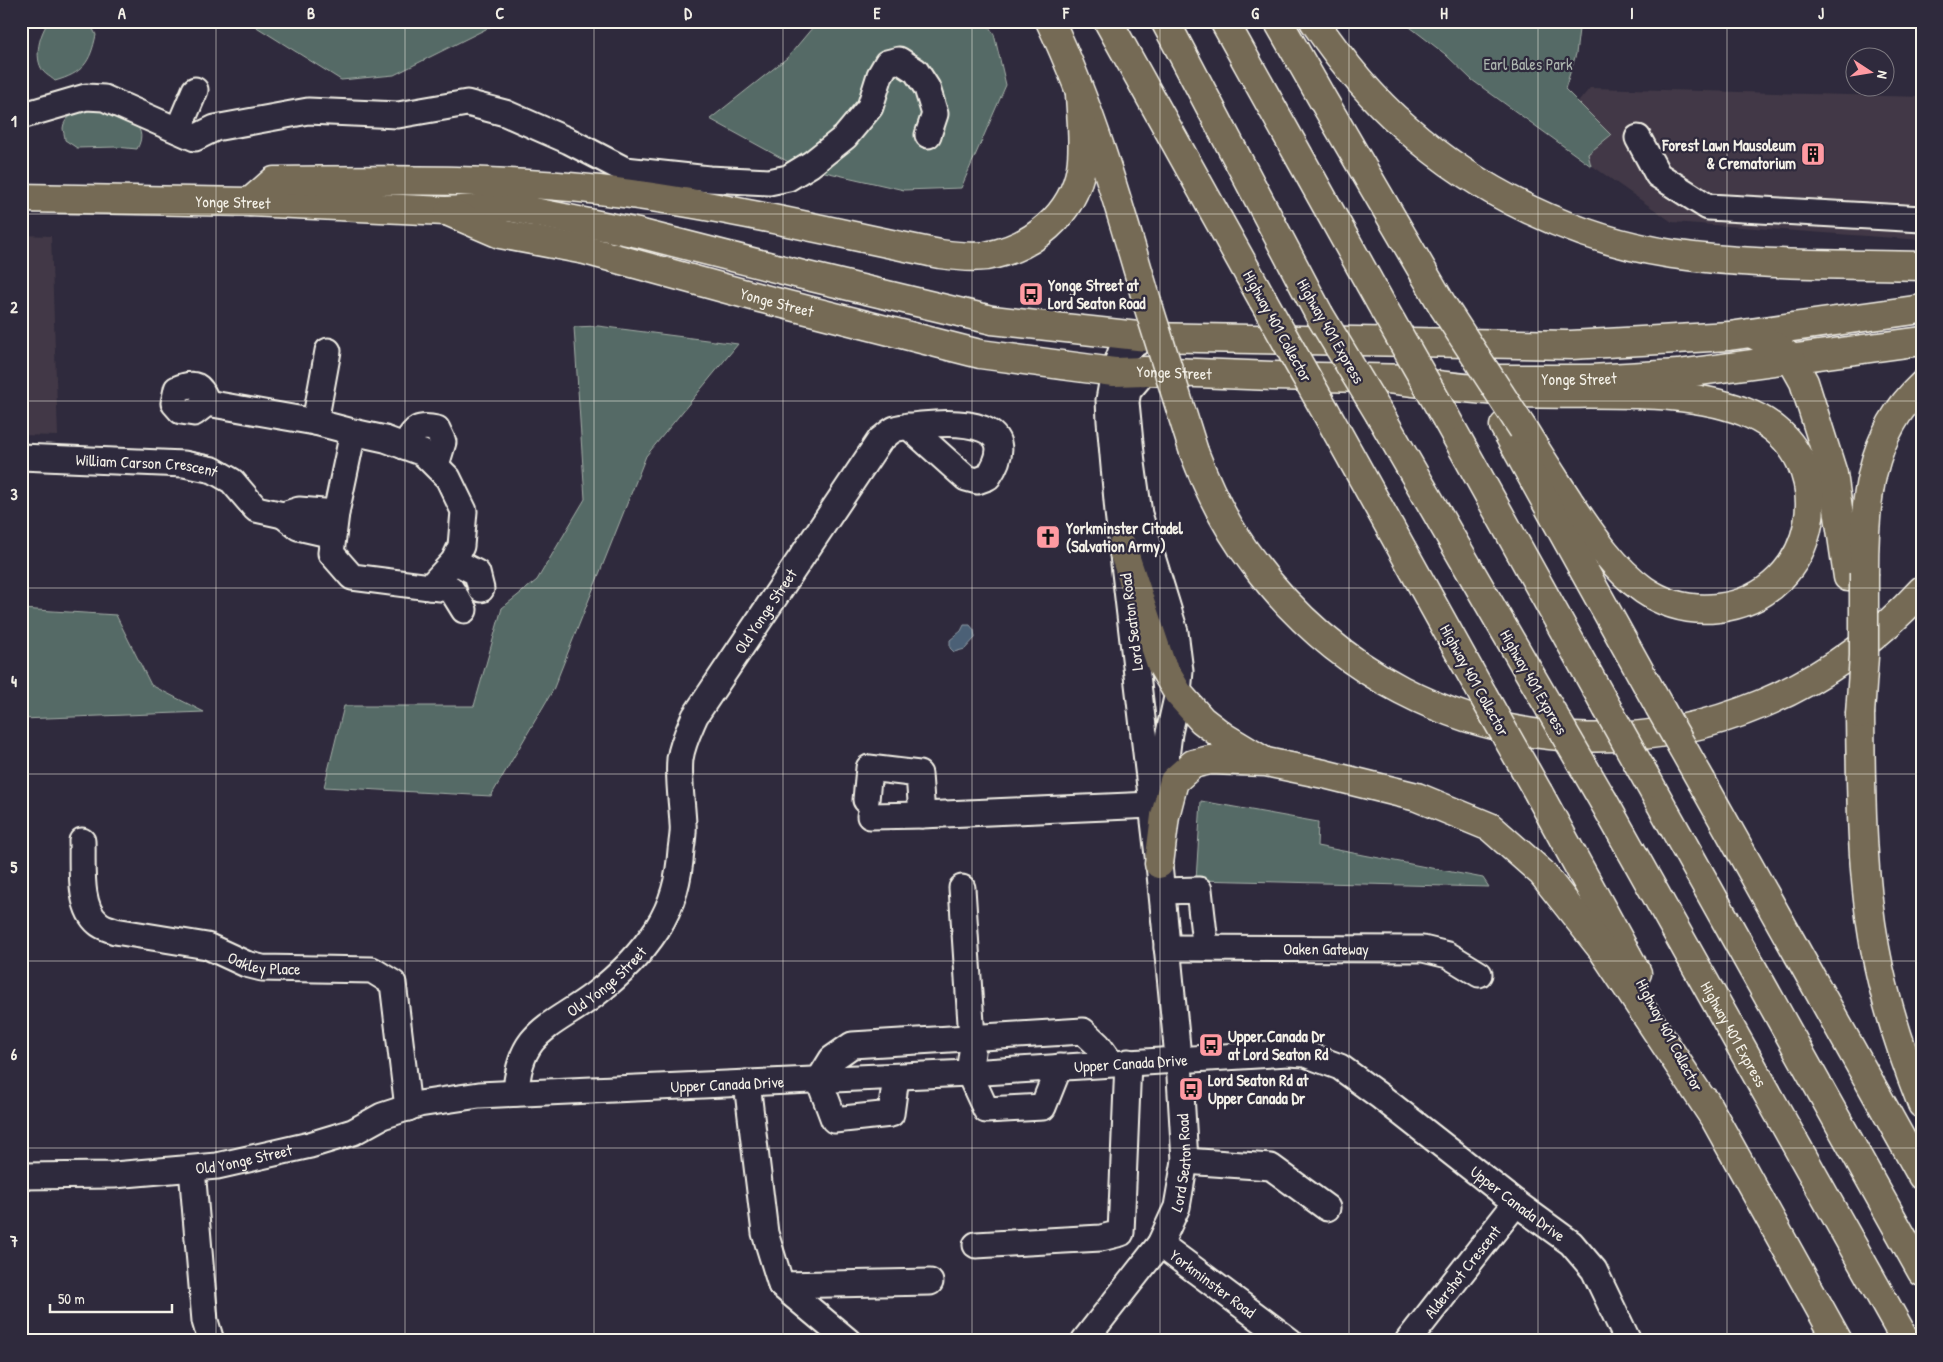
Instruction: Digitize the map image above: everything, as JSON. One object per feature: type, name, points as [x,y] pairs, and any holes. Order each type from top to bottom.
[{"type":"main road","points":[[1050,21],[1080,94],[1109,175],[1194,452],[1217,505],[1240,543],[1266,580],[1310,626],[1362,666],[1400,689],[1461,715],[1494,726],[1564,737],[1634,736],[1698,726],[1741,713],[1782,696],[1839,664],[1890,622],[1922,590]]},
{"type":"main road","name":"Highway 401 Express","points":[[1165,21],[1319,314],[1380,415],[1604,802],[1906,1341]]},
{"type":"main road","points":[[1224,21],[1922,1272]]},
{"type":"main road","points":[[1278,21],[1514,428],[1659,706],[1922,1176]]},
{"type":"main road","points":[[1314,21],[1359,81],[1409,131],[1480,183],[1552,219],[1612,241],[1673,254],[1745,261],[1922,266]]},
{"type":"main road","name":"Highway 401 Collector","points":[[1111,26],[1600,903],[1713,1116],[1838,1341]]},
{"type":"main road","points":[[250,202],[274,181],[437,180],[516,182],[600,190],[682,201],[940,254],[985,256],[1021,245],[1035,237],[1059,217],[1067,205],[1076,188],[1082,163],[1080,94]]},
{"type":"main road","name":"Yonge Street","points":[[21,198],[250,202],[446,210],[510,206],[638,232],[803,275],[992,320],[1147,337],[1571,345],[1729,336],[1922,309]]},
{"type":"main road","name":"Yonge Street","points":[[446,210],[500,234],[585,250],[760,298],[980,354],[1114,372],[1145,371],[1388,379],[1611,378],[1700,371],[1922,341]]},
{"type":"main road","points":[[1750,333],[1775,346],[1792,359],[1806,388],[1834,474],[1856,575],[1864,656],[1860,714],[1862,833],[1872,935],[1885,992],[1921,1103]]},
{"type":"main road","points":[[1388,379],[1523,393],[1662,396],[1707,401],[1736,408],[1770,426],[1790,445],[1797,456],[1807,483],[1810,503],[1808,526],[1802,547],[1782,578],[1767,591],[1745,603],[1724,608],[1702,610],[1666,602],[1640,586],[1608,555],[1514,428]]},
{"type":"main road","points":[[1856,575],[1873,465],[1879,448],[1896,416],[1922,385]]},
{"type":"main road","points":[[1122,547],[1161,664],[1178,693],[1202,720],[1224,737],[1266,762]]},
{"type":"main road","points":[[1159,864],[1165,816],[1174,782],[1193,764],[1210,760],[1266,762],[1417,797],[1490,827],[1542,874],[1602,949],[1713,1116]]},
{"type":"street","points":[[21,116],[95,96],[104,98],[186,134],[308,111],[398,115],[467,103],[505,113],[569,141],[625,170],[709,179],[769,182],[788,178],[811,164],[845,137],[870,107],[880,75],[888,63],[900,60],[916,71],[927,88],[935,114],[928,136]]},
{"type":"street","points":[[186,134],[194,90]]},
{"type":"street","points":[[1638,138],[1658,175],[1708,207],[1922,219]]},
{"type":"street","name":"Lord Seaton Road","points":[[1084,1341],[1160,1244],[1177,1207],[1185,1161],[1178,1060],[1162,891],[1122,547],[1109,400],[1114,372],[1121,352],[1147,337]]},
{"type":"street","points":[[315,422],[328,351]]},
{"type":"street","name":"Lord Seaton Road","points":[[1145,371],[1128,391],[1126,402],[1132,463],[1139,514],[1175,632],[1180,671],[1178,693],[1169,733],[1162,789],[1159,864]]},
{"type":"street","points":[[207,403],[315,422],[386,439],[404,446],[414,431],[424,426],[437,430],[443,442],[436,465],[448,478],[464,511],[461,546],[454,561],[395,600],[364,596],[352,577],[331,553],[353,432]]},
{"type":"street","name":"Old Yonge Street","points":[[21,1176],[114,1175],[217,1166],[310,1145],[353,1132],[382,1116],[440,1100],[516,1093],[521,1059],[533,1039],[560,1016],[592,997],[635,959],[664,916],[676,890],[680,868],[684,827],[680,758],[685,738],[695,716],[880,440],[894,429],[908,426]]},
{"type":"street","name":"William Carson Crescent","points":[[21,457],[184,464],[213,470],[232,481],[256,509],[283,514],[298,527],[335,524]]},
{"type":"street","points":[[454,561],[477,573],[481,589]]},
{"type":"street","points":[[419,585],[451,589],[464,610]]},
{"type":"street","points":[[922,815],[919,774],[869,768],[868,808],[922,815],[1152,804]]},
{"type":"street","name":"Oakley Place","points":[[82,841],[84,901],[92,917],[105,928],[212,947],[246,964],[262,968],[372,970],[393,983],[408,1108]]},
{"type":"street","points":[[962,888],[972,1038],[969,1073],[986,1110],[1043,1107],[1059,1067]]},
{"type":"street","points":[[1162,891],[1199,890],[1204,934]]},
{"type":"street","name":"Oaken Gateway","points":[[1167,948],[1423,949],[1448,955],[1479,974]]},
{"type":"street","points":[[896,1077],[891,1114],[834,1120],[819,1080],[832,1060],[852,1045],[1084,1031],[1119,1063],[1121,1234],[1101,1238],[976,1245]]},
{"type":"street","name":"Upper Canada Drive","points":[[516,1093],[896,1077],[1288,1053],[1305,1054],[1340,1067],[1388,1102],[1516,1203],[1571,1243],[1594,1270],[1628,1341]]},
{"type":"street","points":[[747,1083],[765,1233],[780,1285],[848,1341]]},
{"type":"street","points":[[1185,1161],[1271,1167],[1327,1208]]},
{"type":"street","points":[[192,1169],[205,1321],[212,1341]]},
{"type":"street","name":"Aldershot Crescent","points":[[1408,1341],[1516,1203]]},
{"type":"street","name":"Yorkminster Road","points":[[1160,1244],[1290,1341]]},
{"type":"street","points":[[780,1285],[930,1282]]},
{"type":"shaded area","points":[[1590,88],[1846,95],[1846,98],[1922,97],[1922,240],[1672,222],[1550,136]]},
{"type":"shaded area","points":[[21,235],[51,236],[58,436],[21,435]]},
{"type":"green space","points":[[49,21],[89,21],[96,35],[91,53],[84,66],[65,78],[55,81],[43,71],[38,59],[41,38]]},
{"type":"green space","points":[[247,21],[502,21],[394,75],[341,80]]},
{"type":"green space","points":[[818,21],[985,21],[994,34],[1006,85],[961,188],[904,190],[794,165],[710,119],[787,58]]},
{"type":"green space","name":"Earl Bales Park","points":[[1402,21],[1580,21],[1576,54],[1565,89],[1611,135],[1588,154],[1591,166],[1472,80],[1445,54]]},
{"type":"green space","points":[[101,109],[132,121],[137,126],[141,140],[137,149],[116,147],[77,148],[65,140],[63,128],[68,118],[84,111]]},
{"type":"green space","points":[[598,326],[738,344],[646,456],[553,690],[491,796],[324,787],[344,706],[474,706],[502,608],[537,580],[585,499],[574,327]]},
{"type":"green space","points":[[21,609],[116,615],[151,685],[204,712],[21,719]]},
{"type":"green space","points":[[1201,801],[1318,822],[1317,846],[1483,878],[1489,887],[1196,880]]},
{"type":"water","points":[[964,625],[970,625],[974,630],[975,638],[965,649],[954,652],[950,648],[950,640],[961,631]]},
{"type":"place","name":"Forest Lawn Mausoleum & Crematorium","points":[[1813,154]]},
{"type":"place","name":"Yonge Street at Lord Seaton Road","points":[[1031,294]]},
{"type":"place","name":"Yorkminster Citadel (Salvation Army)","points":[[1048,537]]},
{"type":"place","name":"Upper Canada Dr at Lord Seaton Rd","points":[[1211,1045]]},
{"type":"place","name":"Lord Seaton Rd at Upper Canada Dr","points":[[1191,1089]]}]
